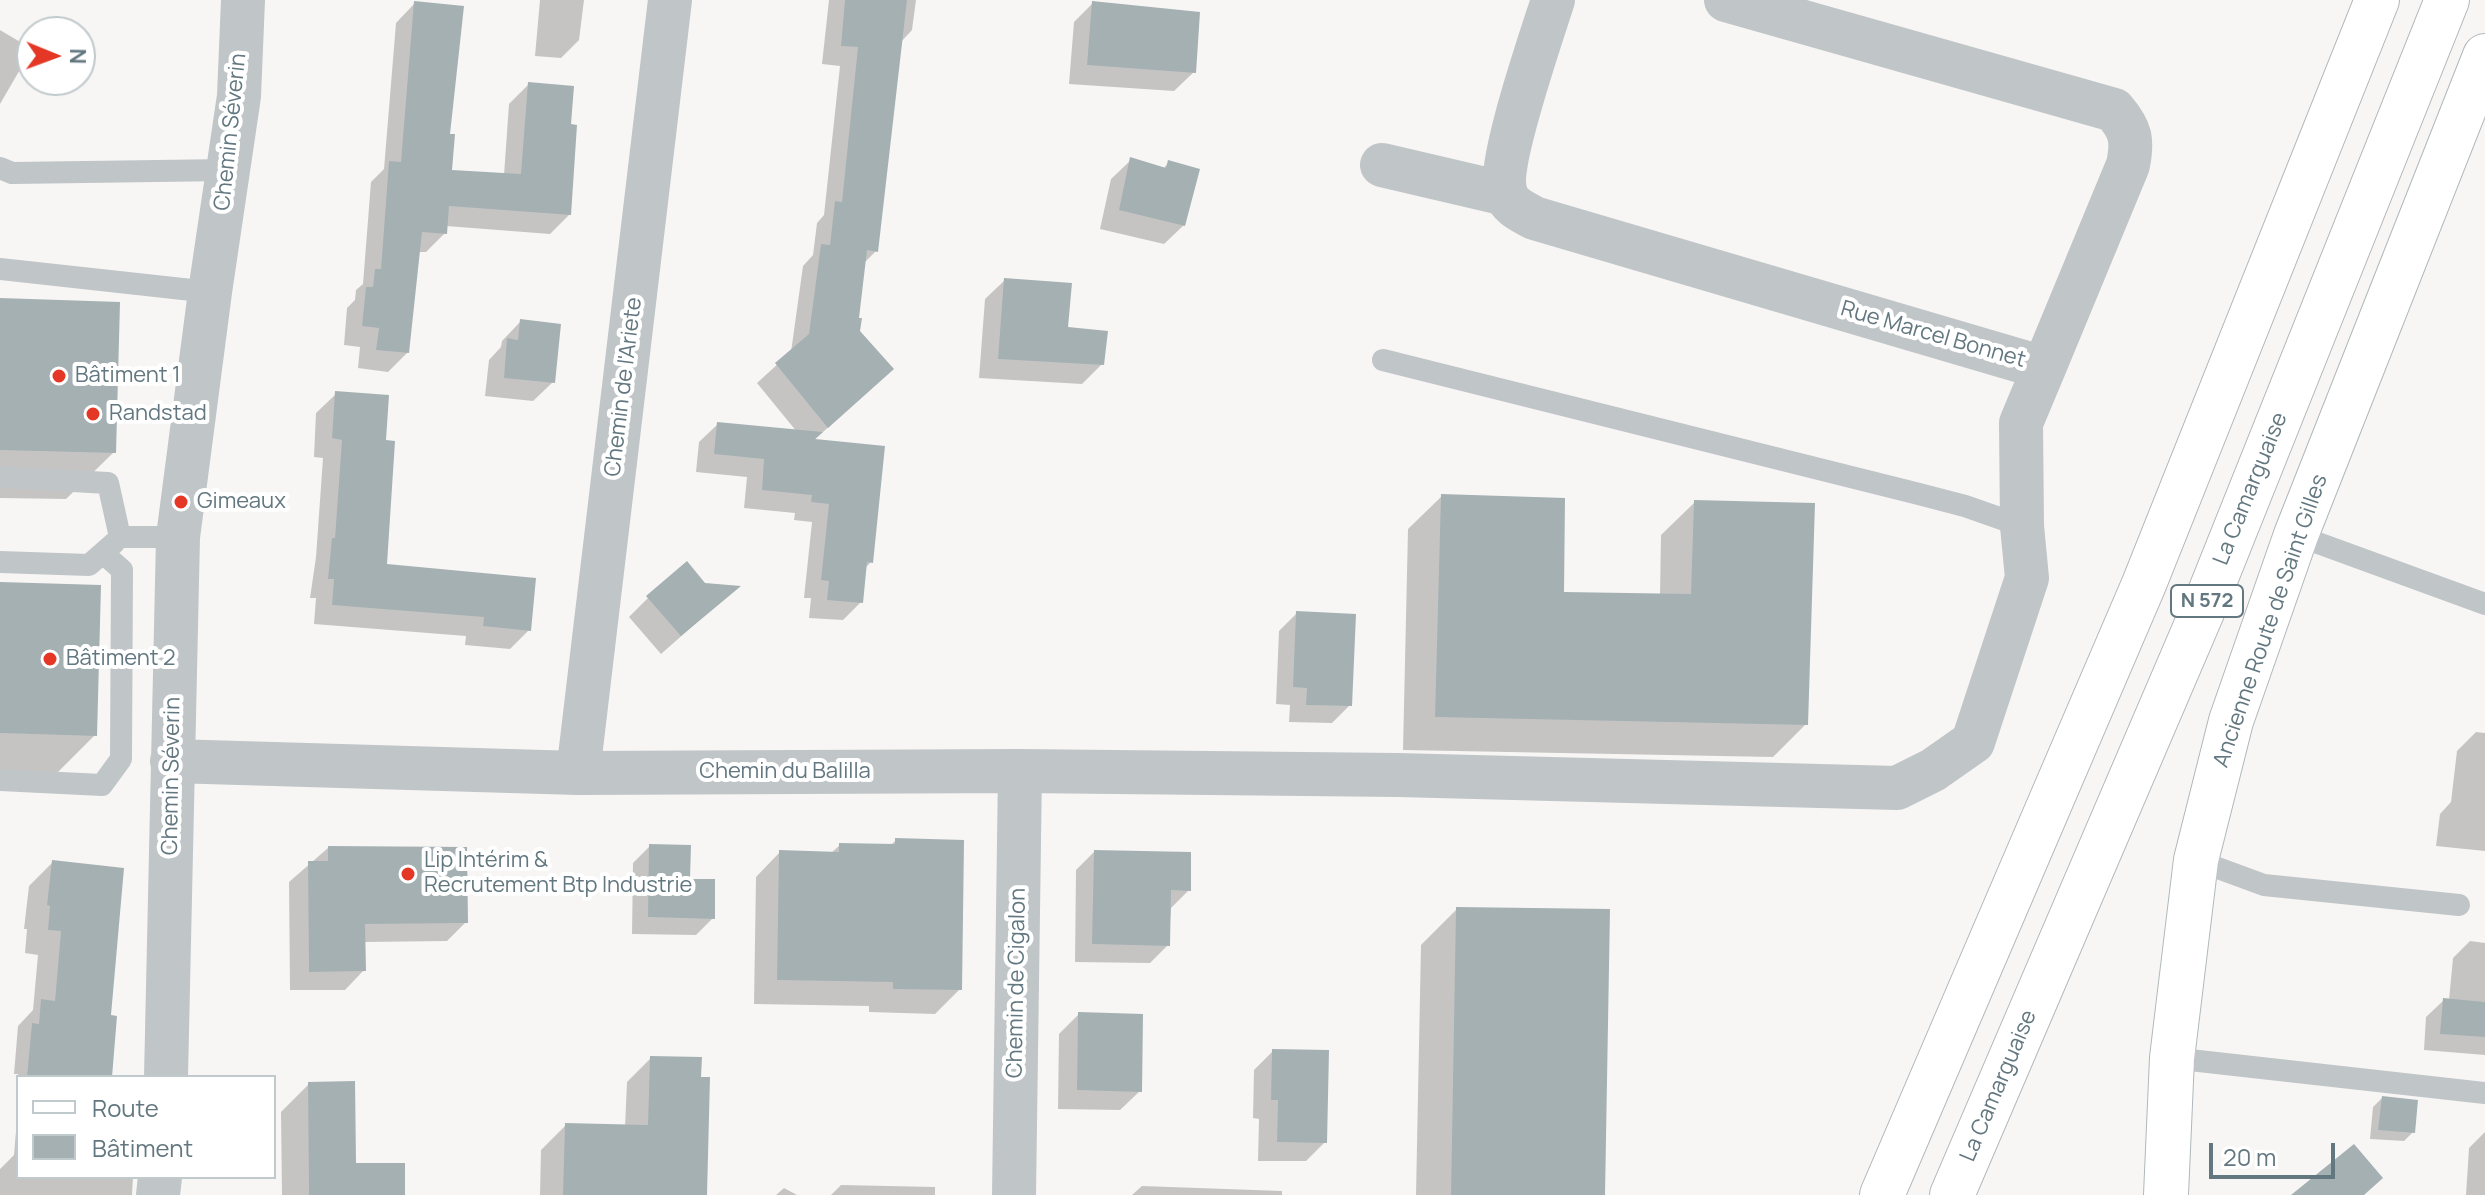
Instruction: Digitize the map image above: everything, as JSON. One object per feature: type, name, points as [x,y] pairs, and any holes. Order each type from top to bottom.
[{"type":"main road","name":"N 572","points":[[1882,1195],[2144,584],[2377,0]]},
{"type":"main road","name":"La Camarguaise","points":[[1952,1195],[2205,605],[2447,0]]},
{"type":"main road","name":"Ancienne Route de Saint Gilles","points":[[2166,1195],[2172,1058],[2196,860],[2231,721],[2296,535],[2485,56]]},
{"type":"street","name":"Chemin Séverin","points":[[166,1075],[178,537],[239,96],[243,0]]},
{"type":"street","name":"Chemin de l'Ariete","points":[[578,773],[670,0]]},
{"type":"street","points":[[1382,165],[1506,194],[1507,155],[1553,0]]},
{"type":"street","name":"Rue Marcel Bonnet","points":[[1506,194],[1511,204],[1534,218],[2044,368],[2128,165],[2132,145],[2125,124],[2114,110],[1726,0]]},
{"type":"street","name":"Chemin du Balilla","points":[[172,761],[578,773],[1020,771],[1398,775],[1897,788],[1933,770],[1973,742],[2027,578],[2022,526],[2021,423],[2044,368]]},
{"type":"street","name":"Chemin de Cigalon","points":[[1014,1195],[1020,771]]},
{"type":"lane","points":[[0,168],[12,173],[229,170]]},
{"type":"lane","points":[[0,269],[210,292]]},
{"type":"lane","points":[[1383,360],[1965,506],[2022,526]]},
{"type":"lane","points":[[0,477],[108,483],[120,537]]},
{"type":"lane","points":[[2296,535],[2485,604]]},
{"type":"lane","points":[[0,562],[89,565],[120,537],[178,537]]},
{"type":"lane","points":[[0,780],[102,785],[121,759],[122,570],[103,553]]},
{"type":"lane","points":[[2196,860],[2264,885],[2459,905]]},
{"type":"lane","points":[[2172,1058],[2485,1093]]},
{"type":"building","points":[[845,0],[907,0],[878,252],[867,250],[859,318],[862,318],[860,331],[894,369],[828,428],[775,363],[809,334],[821,244],[830,245],[835,201],[842,202],[858,47],[841,46]]},
{"type":"building","points":[[414,1],[464,6],[450,134],[455,134],[452,170],[521,174],[528,82],[574,86],[571,124],[577,125],[571,215],[449,206],[447,234],[422,232],[409,353],[376,350],[379,328],[362,326],[366,287],[373,287],[375,269],[381,269],[389,161],[401,162]]},
{"type":"building","points":[[1092,1],[1200,12],[1196,73],[1087,65]]},
{"type":"building","points":[[1130,157],[1166,168],[1168,160],[1200,169],[1185,226],[1119,210]]},
{"type":"building","points":[[1004,278],[1072,283],[1068,327],[1108,331],[1104,365],[998,359]]},
{"type":"building","name":"Bâtiment 1","points":[[0,298],[120,302],[116,453],[0,450]]},
{"type":"building","points":[[520,319],[561,324],[555,383],[504,378],[507,338],[518,340]]},
{"type":"building","points":[[335,391],[389,395],[386,440],[395,441],[387,564],[536,578],[531,631],[483,626],[484,617],[332,605],[334,579],[328,579],[332,538],[335,538],[342,440],[332,438]]},
{"type":"building","points":[[717,422],[823,432],[815,439],[885,446],[873,563],[867,562],[863,603],[827,600],[829,581],[821,580],[829,504],[811,502],[812,495],[762,490],[764,459],[714,454]]},
{"type":"building","points":[[1441,494],[1565,498],[1564,592],[1691,594],[1694,500],[1815,503],[1808,725],[1435,717]]},
{"type":"building","points":[[687,561],[705,583],[741,586],[681,636],[646,596]]},
{"type":"building","name":"Bâtiment 2","points":[[0,582],[101,585],[97,736],[0,733]]},
{"type":"building","points":[[1296,611],[1356,614],[1352,706],[1306,705],[1307,688],[1293,687]]},
{"type":"building","points":[[895,838],[964,840],[962,990],[893,989],[893,982],[777,980],[779,850],[839,852],[839,843],[895,844]]},
{"type":"building","points":[[649,844],[691,845],[690,879],[715,879],[715,919],[648,917]]},
{"type":"building","points":[[328,846],[467,847],[468,923],[365,924],[366,971],[309,972],[308,861],[328,861]]},
{"type":"building","points":[[1094,850],[1191,852],[1191,891],[1171,890],[1170,946],[1092,944]]},
{"type":"building","points":[[52,860],[124,868],[111,1015],[117,1016],[112,1075],[27,1075],[32,1023],[39,1024],[41,999],[55,1001],[61,931],[48,930],[50,906],[47,905]]},
{"type":"building","points":[[1456,907],[1610,909],[1605,1195],[1451,1195]]},
{"type":"building","points":[[2443,998],[2485,1002],[2485,1037],[2440,1034]]},
{"type":"building","points":[[1078,1012],[1143,1014],[1142,1092],[1077,1090]]},
{"type":"building","points":[[1272,1049],[1329,1050],[1327,1143],[1277,1142],[1278,1100],[1271,1100]]},
{"type":"building","points":[[650,1056],[702,1057],[701,1077],[710,1077],[707,1195],[563,1195],[565,1123],[648,1125]]},
{"type":"building","points":[[355,1081],[356,1163],[405,1163],[405,1195],[309,1195],[308,1082]]},
{"type":"building","points":[[2382,1096],[2418,1100],[2415,1133],[2378,1130]]},
{"type":"building","points":[[2354,1144],[2383,1178],[2364,1195],[2291,1195]]},
{"type":"place","name":"Bâtiment 1","points":[[59,376]]},
{"type":"place","name":"Randstad","points":[[93,414]]},
{"type":"place","name":"Gimeaux","points":[[181,502]]},
{"type":"place","name":"Bâtiment 2","points":[[50,659]]},
{"type":"place","name":"Lip Intérim & Recrutement Btp Industrie","points":[[408,874]]}]
